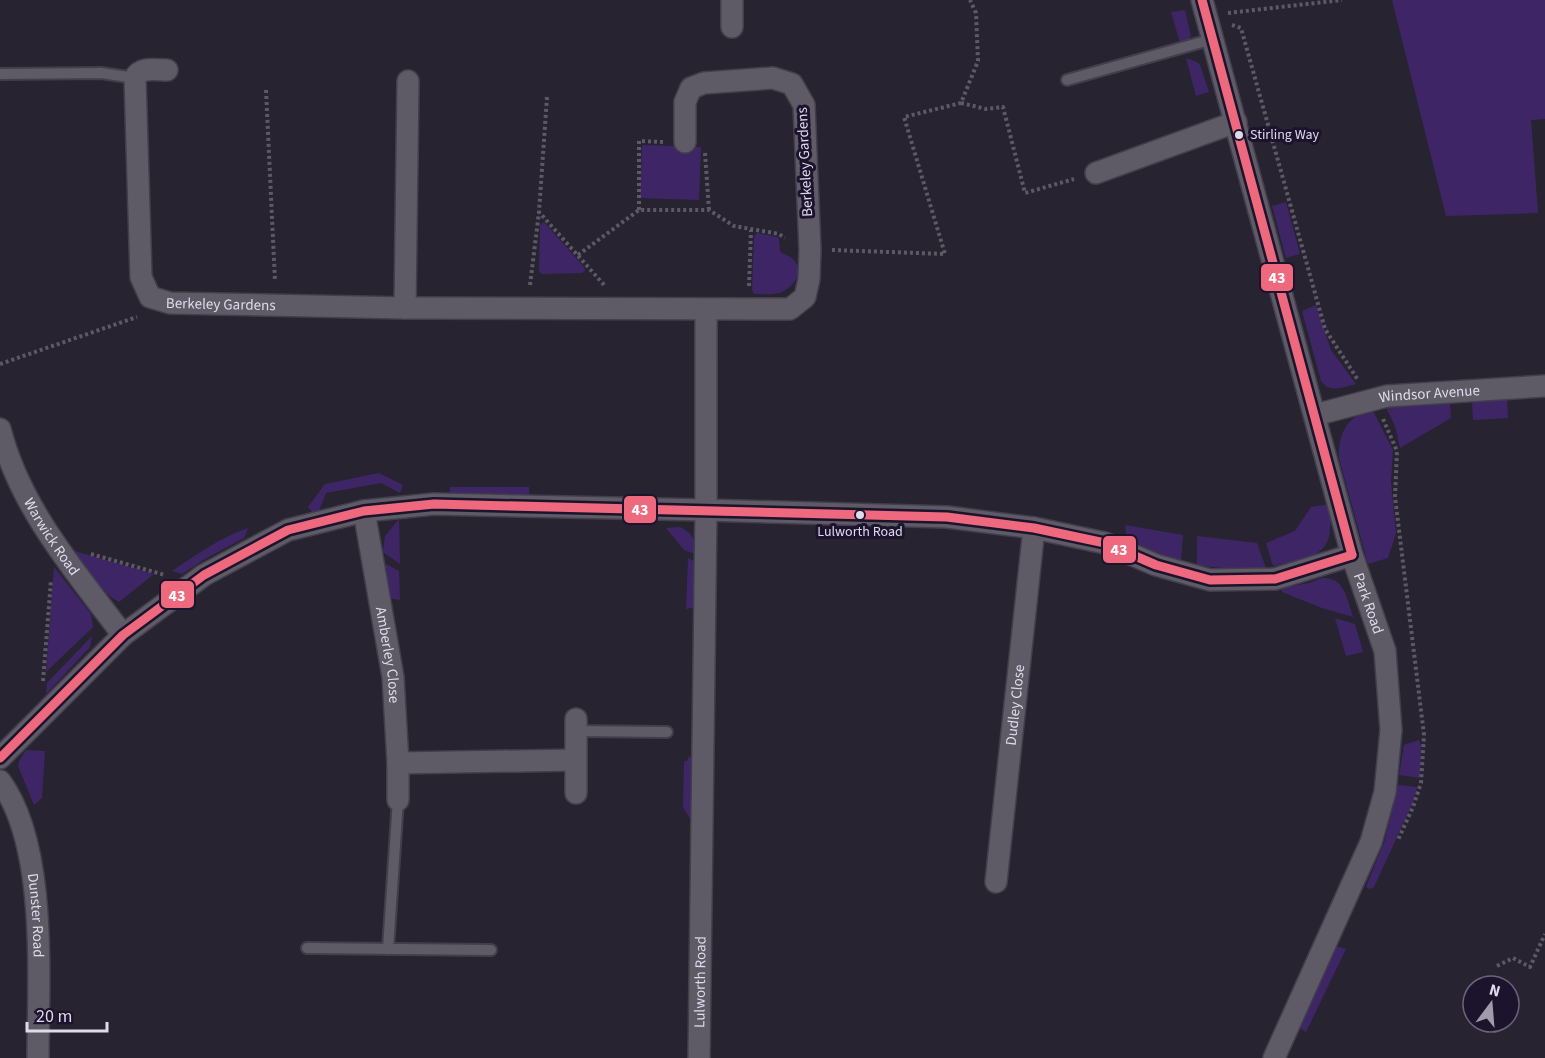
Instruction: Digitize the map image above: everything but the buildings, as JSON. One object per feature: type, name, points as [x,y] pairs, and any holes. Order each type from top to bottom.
[{"type":"street","points":[[732,0],[732,27]]},
{"type":"street","name":"Park Road","points":[[1204,8],[1352,555],[1385,651],[1390,730],[1385,792],[1371,842],[1274,1058]]},
{"type":"street","points":[[135,78],[137,73],[143,70],[167,70]]},
{"type":"street","name":"Berkeley Gardens","points":[[135,78],[141,277],[150,297],[170,303],[405,308],[790,309],[805,297],[809,279],[810,250],[804,105],[792,84],[773,78],[704,83],[691,88],[685,102],[685,142]]},
{"type":"street","points":[[405,308],[408,81]]},
{"type":"street","points":[[1096,173],[1236,122]]},
{"type":"street","points":[[706,310],[706,510]]},
{"type":"street","name":"Windsor Avenue","points":[[1315,415],[1387,396],[1545,386]]},
{"type":"street","name":"Warwick Road","points":[[0,429],[7,456],[39,521],[123,635]]},
{"type":"street","points":[[0,758],[123,635],[204,575],[288,530],[364,511],[434,504],[947,517],[1034,528],[1105,543],[1156,565],[1210,580],[1275,579],[1352,555]]},
{"type":"street","name":"Lulworth Road","points":[[699,1058],[706,510]]},
{"type":"street","name":"Amberley Close","points":[[364,511],[393,677],[398,800]]},
{"type":"street","name":"Dudley Close","points":[[996,882],[1034,528]]},
{"type":"street","points":[[576,725],[576,794]]},
{"type":"street","points":[[398,763],[576,760]]},
{"type":"street","name":"Dunster Road","points":[[0,781],[10,795],[27,840],[36,896],[38,1058]]},
{"type":"lane","points":[[1067,80],[1213,39]]},
{"type":"lane","points":[[0,74],[101,73],[135,78]]},
{"type":"lane","points":[[576,725],[667,732]]},
{"type":"lane","points":[[388,949],[398,800]]},
{"type":"lane","points":[[307,948],[491,950]]},
{"type":"path","points":[[961,103],[978,61],[976,13],[970,0]]},
{"type":"path","points":[[1204,8],[1342,0]]},
{"type":"path","points":[[266,90],[276,305]]},
{"type":"path","points":[[528,309],[539,212],[547,97]]},
{"type":"path","points":[[578,255],[639,210],[709,210],[734,226],[779,234],[810,250],[945,254],[904,117],[961,103],[986,109],[1003,107],[1025,193],[1096,173]]},
{"type":"path","points":[[639,210],[639,141],[705,143],[709,210]]},
{"type":"path","points":[[539,212],[626,309]]},
{"type":"path","points":[[748,310],[751,230]]},
{"type":"path","points":[[0,364],[141,316],[150,297]]},
{"type":"path","points":[[1497,966],[1513,958],[1530,966],[1545,934]]},
{"type":"shaded area","points":[[1392,0],[1545,0],[1545,119],[1531,120],[1538,213],[1446,216]]},
{"type":"shaded area","points":[[1185,10],[1191,36],[1181,46],[1171,12]]},
{"type":"shaded area","points":[[1186,58],[1200,65],[1209,92],[1196,96]]},
{"type":"shaded area","points":[[642,145],[701,147],[699,200],[640,198]]},
{"type":"shaded area","points":[[1286,202],[1300,254],[1286,258],[1272,206]]},
{"type":"shaded area","points":[[544,222],[585,271],[543,274],[539,272],[540,225]]},
{"type":"shaded area","points":[[757,233],[779,238],[780,252],[791,258],[798,268],[795,281],[779,293],[754,294],[752,290],[754,237]]},
{"type":"shaded area","points":[[1316,305],[1331,350],[1356,384],[1333,388],[1321,381],[1302,311]]},
{"type":"shaded area","points":[[1507,399],[1508,418],[1473,420],[1472,401]]},
{"type":"shaded area","points":[[1450,403],[1451,418],[1400,448],[1395,426],[1386,407]]},
{"type":"shaded area","points":[[1372,409],[1393,450],[1391,482],[1396,533],[1388,558],[1368,564],[1339,458],[1339,449],[1342,434],[1350,421]]},
{"type":"shaded area","points":[[379,473],[403,485],[400,493],[381,483],[326,493],[319,511],[313,513],[308,507],[325,484]]},
{"type":"shaded area","points":[[450,487],[529,487],[529,496],[450,495]]},
{"type":"shaded area","points":[[1330,504],[1329,538],[1325,546],[1319,552],[1302,560],[1273,566],[1266,543],[1295,531],[1311,507]]},
{"type":"shaded area","points":[[399,519],[400,564],[383,552],[385,536]]},
{"type":"shaded area","points":[[1125,525],[1183,535],[1181,561],[1173,560],[1127,540]]},
{"type":"shaded area","points":[[680,527],[693,538],[698,555],[684,550],[666,528]]},
{"type":"shaded area","points":[[248,528],[244,538],[182,574],[172,571],[218,541]]},
{"type":"shaded area","points":[[1197,536],[1257,543],[1266,568],[1197,566]]},
{"type":"shaded area","points":[[74,551],[154,574],[119,602],[99,586]]},
{"type":"shaded area","points":[[688,558],[698,563],[696,607],[686,609]]},
{"type":"shaded area","points":[[384,563],[399,571],[400,600],[388,598],[383,576],[387,571]]},
{"type":"shaded area","points":[[54,567],[91,614],[93,627],[46,672]]},
{"type":"shaded area","points":[[1322,578],[1336,581],[1344,590],[1353,617],[1322,608],[1282,592],[1282,588]]},
{"type":"shaded area","points":[[1335,618],[1355,624],[1363,652],[1346,656]]},
{"type":"shaded area","points":[[92,636],[90,647],[46,694],[47,683]]},
{"type":"shaded area","points":[[1419,740],[1421,746],[1420,778],[1399,775],[1404,745]]},
{"type":"shaded area","points":[[26,750],[45,751],[42,798],[34,805],[18,766]]},
{"type":"shaded area","points":[[689,756],[693,758],[693,824],[683,807],[684,761],[687,761]]},
{"type":"shaded area","points":[[1398,785],[1417,787],[1414,800],[1374,887],[1370,889],[1366,887],[1385,840]]},
{"type":"shaded area","points":[[1336,946],[1346,949],[1306,1032],[1299,1028]]},
{"type":"transit line","name":"43","points":[[1202,0],[1352,555]]},
{"type":"transit line","name":"43","points":[[0,758],[123,635],[204,575],[288,530],[364,511],[434,504],[947,517],[1034,528],[1105,543],[1156,565],[1210,580],[1275,579],[1352,555]]},
{"type":"place","name":"Stirling Way","points":[[1239,135]]},
{"type":"place","name":"Lulworth Road","points":[[860,515]]}]
